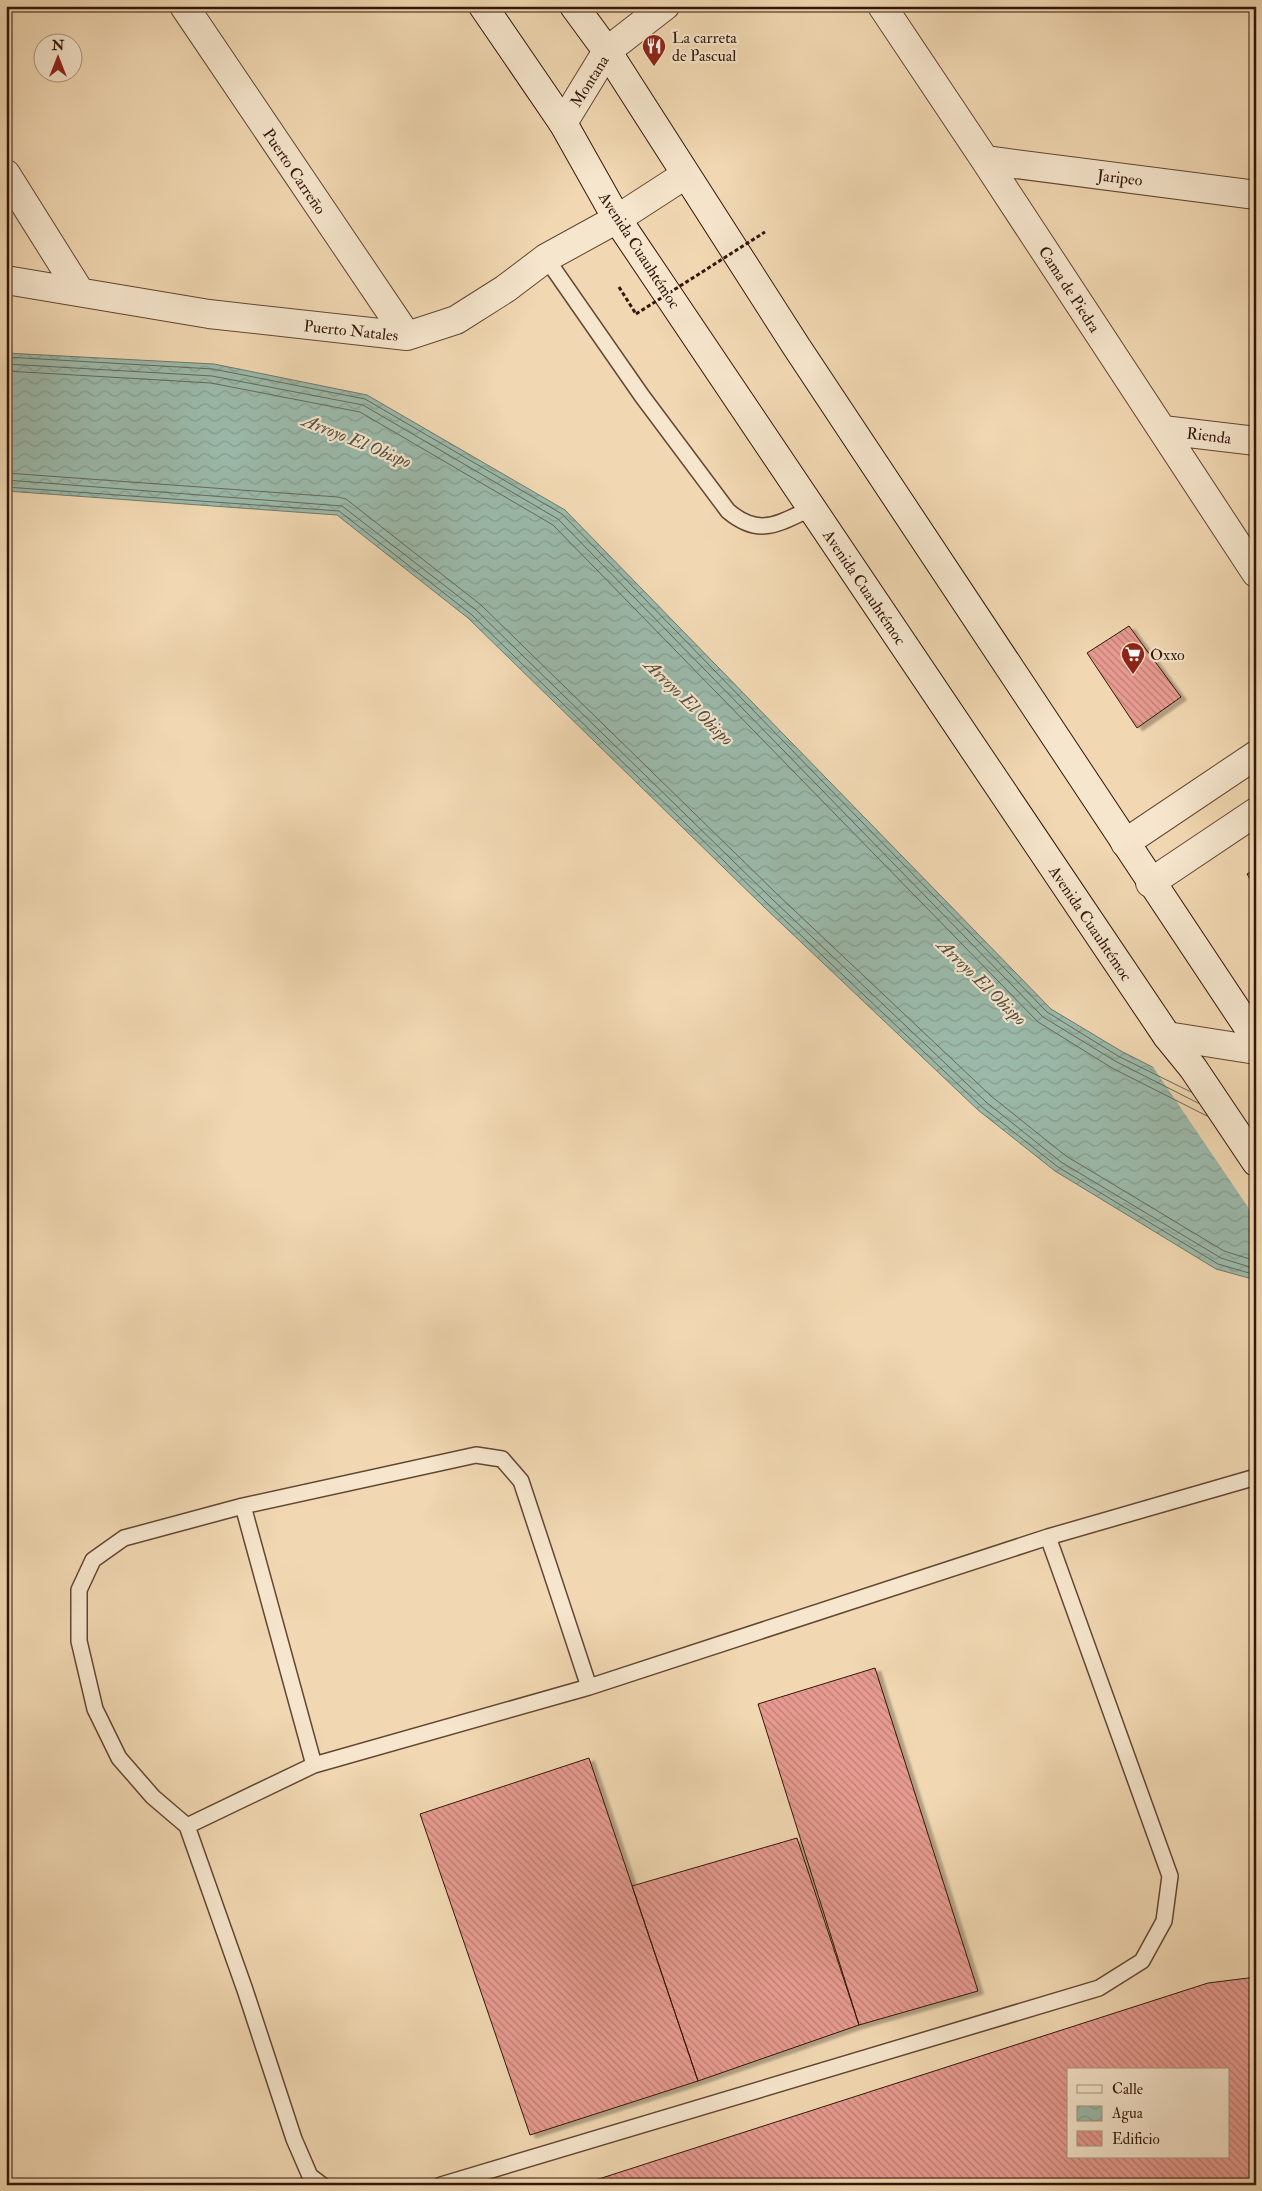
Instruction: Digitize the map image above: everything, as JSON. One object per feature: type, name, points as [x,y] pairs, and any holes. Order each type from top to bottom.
[{"type":"street","name":"Puerto Carreño","points":[[184,6],[407,336]]},
{"type":"street","name":"Avenida Cuauhtémoc","points":[[484,6],[563,123],[617,219],[1168,1036],[1193,1068],[1256,1162]]},
{"type":"street","points":[[574,6],[1150,883],[1256,1039]]},
{"type":"street","name":"Montana","points":[[563,123],[606,52],[665,6]]},
{"type":"street","name":"Cama de Piedra","points":[[882,6],[1163,430],[1256,574]]},
{"type":"street","name":"Jaripeo","points":[[985,160],[1256,195]]},
{"type":"street","points":[[6,174],[80,292]]},
{"type":"street","name":"Puerto Natales","points":[[6,280],[209,314],[407,336],[456,320],[505,289],[546,258],[617,219],[684,175]]},
{"type":"street","name":"Rienda","points":[[1163,430],[1256,441]]},
{"type":"street","points":[[1125,843],[1256,755]]},
{"type":"street","points":[[1150,883],[1256,812]]},
{"type":"street","points":[[1168,1036],[1256,1050]]},
{"type":"lane","points":[[546,258],[642,396],[728,511],[741,522],[758,526],[773,525],[812,508]]},
{"type":"lane","points":[[322,2185],[310,2176],[294,2139],[246,1990],[187,1826],[153,1797],[119,1758],[95,1709],[79,1641],[79,1590],[93,1560],[124,1538],[243,1506],[476,1455],[502,1459],[520,1481],[589,1687]]},
{"type":"lane","points":[[187,1826],[314,1765],[589,1687],[1048,1537],[1256,1477]]},
{"type":"lane","points":[[243,1506],[314,1765]]},
{"type":"lane","points":[[441,2185],[1099,1988],[1142,1961],[1164,1921],[1170,1876],[1048,1537]]},
{"type":"path","points":[[636,314],[765,232]]},
{"type":"water","name":"Arroyo El Obispo","points":[[6,353],[214,364],[367,395],[565,510],[1051,1009],[1121,1051],[1223,1103],[1256,1111],[1256,1280],[1216,1269],[1055,1171],[978,1110],[764,907],[468,618],[337,515],[6,491]]},
{"type":"pier","points":[[1151,1064],[1224,1100],[1256,1109],[1256,1219]]},
{"type":"building","name":"Oxxo","points":[[1129,626],[1181,697],[1137,728],[1087,653]]},
{"type":"building","points":[[1256,869],[1256,888],[1247,874]]},
{"type":"building","points":[[875,1668],[978,1991],[859,2025],[758,1704]]},
{"type":"building","points":[[589,1758],[698,2081],[530,2135],[420,1814]]},
{"type":"building","points":[[797,1838],[859,2025],[698,2081],[632,1886]]},
{"type":"building","points":[[1256,1977],[1256,2185],[580,2185],[1208,1983]]},
{"type":"place","name":"La carreta de Pascual","points":[[654,67]]},
{"type":"place","name":"Oxxo","points":[[1133,675]]}]
